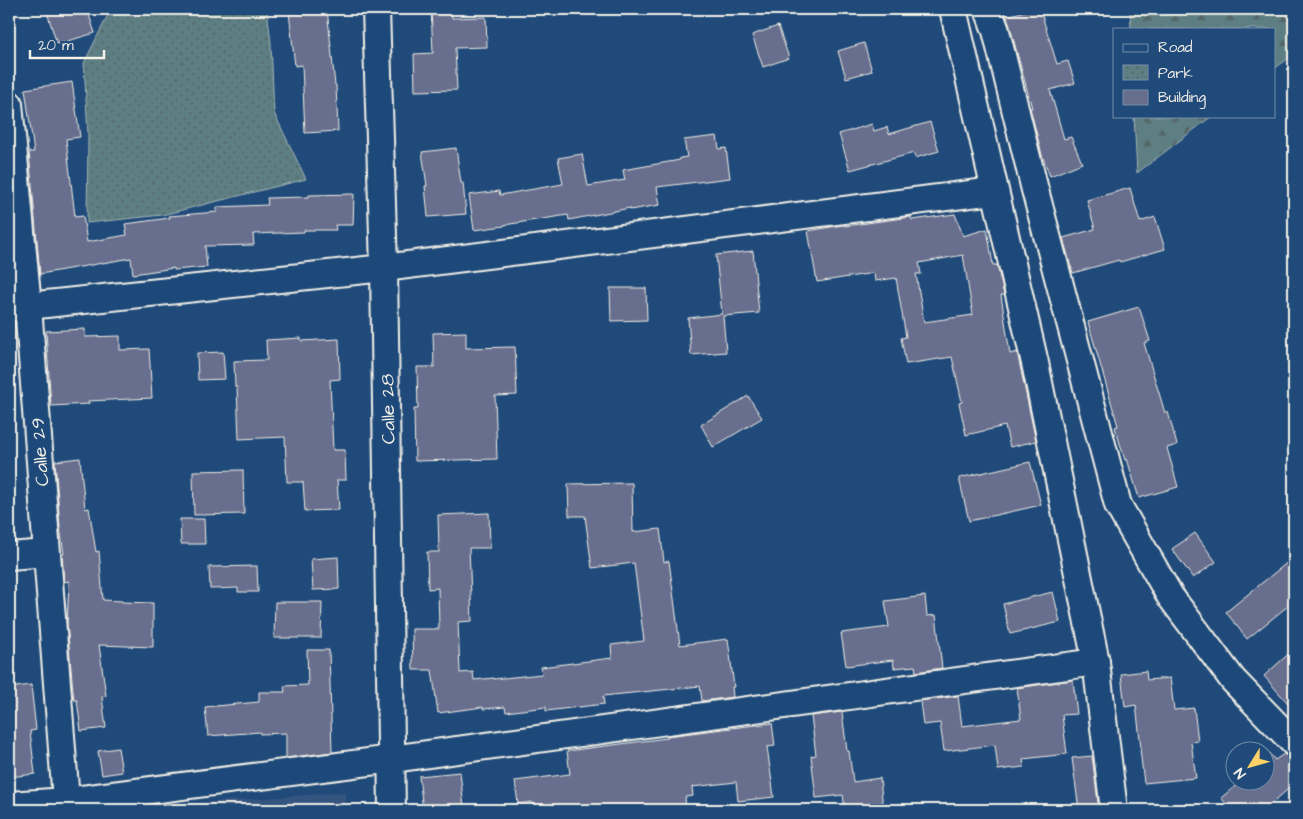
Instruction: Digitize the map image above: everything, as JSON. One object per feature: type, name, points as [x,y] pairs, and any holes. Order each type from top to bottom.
[{"type":"street","name":"Calle 28","points":[[376,9],[384,268],[392,810]]},
{"type":"street","points":[[953,9],[1035,363],[1096,662],[1114,810]]},
{"type":"street","points":[[988,9],[996,31],[1118,506],[1170,596],[1233,680],[1294,743]]},
{"type":"street","name":"Calle 29","points":[[9,104],[19,307],[47,553],[66,800]]},
{"type":"street","points":[[19,307],[384,268],[994,190]]},
{"type":"street","points":[[9,556],[47,553]]},
{"type":"street","points":[[9,805],[66,800],[392,759],[1096,662]]},
{"type":"shaded area","points":[[345,792],[346,810],[108,810]]},
{"type":"green space","points":[[111,9],[267,9],[271,43],[274,113],[306,179],[162,215],[87,223],[88,135],[84,63]]},
{"type":"green space","points":[[1130,9],[1294,9],[1294,54],[1276,68],[1276,28],[1131,28]]},
{"type":"green space","points":[[1134,118],[1209,118],[1137,173]]},
{"type":"building","points":[[46,9],[87,9],[95,33],[57,44]]},
{"type":"building","points":[[327,9],[336,85],[338,131],[305,133],[302,65],[295,66],[289,12]]},
{"type":"building","points":[[431,9],[452,9],[452,18],[486,17],[487,47],[455,48],[457,90],[415,91],[414,54],[433,53]]},
{"type":"building","points":[[1040,9],[1057,64],[1068,61],[1075,83],[1050,90],[1064,139],[1071,137],[1082,163],[1050,176],[1042,155],[1030,108],[1032,108],[1007,16]]},
{"type":"building","points":[[778,26],[789,58],[763,67],[752,35]]},
{"type":"building","points":[[864,43],[872,71],[846,78],[838,51]]},
{"type":"building","points":[[72,82],[80,137],[66,139],[75,217],[83,216],[87,242],[127,235],[125,224],[170,218],[169,216],[217,212],[217,207],[268,205],[267,198],[309,197],[309,195],[354,194],[353,225],[335,225],[336,230],[304,230],[304,232],[253,234],[254,245],[205,246],[207,267],[174,270],[174,268],[133,274],[131,258],[40,274],[29,152],[34,152],[25,89]]},
{"type":"building","points":[[930,122],[939,151],[915,158],[914,153],[850,170],[839,134],[872,124],[874,131],[887,127],[889,134]]},
{"type":"building","points":[[717,136],[719,149],[726,148],[730,178],[657,187],[660,205],[630,210],[630,208],[569,220],[568,215],[474,230],[469,195],[499,191],[500,195],[563,184],[558,158],[582,154],[588,186],[625,180],[623,170],[680,160],[680,158],[687,157],[684,140]]},
{"type":"building","points":[[456,148],[461,183],[463,183],[466,214],[428,217],[425,186],[427,186],[422,152]]},
{"type":"building","points":[[1130,188],[1140,222],[1155,217],[1165,249],[1073,273],[1063,238],[1095,229],[1087,200]]},
{"type":"building","points":[[955,214],[963,236],[987,229],[993,265],[997,265],[1004,295],[1001,295],[1010,354],[1017,352],[1036,441],[1010,447],[1005,426],[966,435],[959,403],[962,402],[952,357],[906,364],[901,338],[906,337],[896,278],[875,281],[874,273],[817,282],[808,231],[911,217],[912,220]],"holes":[[[963,255],[973,315],[924,322],[916,274],[921,274],[919,263]]]},
{"type":"building","points":[[753,251],[759,313],[723,316],[726,352],[691,355],[688,318],[722,314],[716,255]]},
{"type":"building","points":[[610,288],[646,288],[647,320],[611,321]]},
{"type":"building","points":[[1139,307],[1150,341],[1144,343],[1165,413],[1168,412],[1177,445],[1167,448],[1178,487],[1139,498],[1115,427],[1118,426],[1088,322]]},
{"type":"building","points":[[85,329],[85,337],[120,336],[120,350],[149,349],[152,398],[88,401],[89,404],[51,406],[46,331]]},
{"type":"building","points":[[466,332],[466,348],[515,347],[517,395],[495,396],[497,459],[415,461],[414,409],[418,409],[417,367],[434,367],[433,333]]},
{"type":"building","points":[[301,338],[301,341],[339,339],[340,379],[330,380],[333,450],[345,450],[346,480],[337,480],[339,510],[305,511],[303,482],[287,482],[285,437],[239,439],[234,361],[267,360],[266,340]]},
{"type":"building","points":[[223,352],[225,379],[198,380],[197,353]]},
{"type":"building","points":[[748,396],[762,418],[713,447],[701,425]]},
{"type":"building","points":[[80,458],[85,509],[89,508],[96,552],[99,551],[103,600],[153,603],[153,647],[99,645],[106,696],[102,697],[106,728],[81,731],[77,700],[74,700],[73,691],[67,624],[69,581],[64,582],[62,554],[64,554],[55,461]]},
{"type":"building","points":[[1030,462],[1041,505],[969,521],[959,478]]},
{"type":"building","points":[[243,470],[244,514],[194,515],[193,471]]},
{"type":"building","points":[[632,483],[633,532],[660,529],[664,562],[669,561],[680,645],[728,639],[734,687],[732,687],[733,697],[702,701],[700,686],[603,696],[604,704],[546,711],[546,707],[506,712],[505,707],[483,709],[483,707],[438,713],[432,670],[413,670],[412,629],[439,629],[438,588],[428,589],[427,552],[439,552],[438,515],[489,513],[490,548],[469,548],[472,621],[458,622],[460,673],[473,672],[474,680],[542,674],[541,667],[612,658],[611,645],[644,641],[634,563],[592,568],[585,516],[569,516],[568,484]]},
{"type":"building","points":[[180,519],[204,519],[205,544],[181,544]]},
{"type":"building","points":[[1195,533],[1216,562],[1193,578],[1172,549]]},
{"type":"building","points":[[338,557],[339,589],[313,590],[311,559]]},
{"type":"building","points":[[1294,557],[1294,601],[1247,639],[1226,612]]},
{"type":"building","points":[[257,566],[258,592],[238,592],[238,588],[210,589],[209,567]]},
{"type":"building","points":[[1053,592],[1060,622],[1010,634],[1003,604]]},
{"type":"building","points":[[925,596],[927,616],[936,615],[942,668],[916,672],[915,666],[894,668],[893,660],[846,666],[841,633],[889,627],[885,601]]},
{"type":"building","points":[[275,602],[322,602],[321,638],[274,638]]},
{"type":"building","points":[[1294,649],[1294,710],[1264,676]]},
{"type":"building","points":[[307,650],[329,650],[332,752],[286,758],[286,733],[260,734],[260,732],[208,736],[205,707],[259,702],[259,692],[285,692],[284,686],[308,685]]},
{"type":"building","points":[[1146,671],[1147,680],[1170,678],[1174,710],[1194,708],[1198,741],[1191,742],[1196,778],[1144,783],[1136,705],[1125,707],[1121,674]]},
{"type":"building","points":[[1073,680],[1077,714],[1062,715],[1067,754],[1023,759],[1024,767],[998,770],[995,745],[944,751],[940,723],[923,725],[920,701],[958,696],[962,726],[1021,719],[1017,688]]},
{"type":"building","points":[[31,685],[36,730],[30,731],[35,774],[9,777],[9,688]]},
{"type":"building","points":[[842,712],[853,782],[880,778],[883,809],[845,810],[843,795],[816,798],[811,756],[816,755],[811,716]]},
{"type":"building","points":[[772,723],[775,746],[767,747],[774,797],[738,801],[736,782],[692,787],[693,796],[685,797],[686,810],[620,810],[620,807],[593,810],[533,810],[532,802],[518,804],[515,781],[570,774],[567,751]]},
{"type":"building","points":[[118,748],[122,772],[102,775],[98,751]]},
{"type":"building","points":[[1284,754],[1294,758],[1294,784],[1264,810],[1232,810],[1221,798],[1228,792],[1276,792],[1276,759]]},
{"type":"building","points":[[1092,756],[1099,810],[1079,810],[1072,758]]},
{"type":"building","points":[[460,772],[464,808],[423,810],[419,776]]}]
